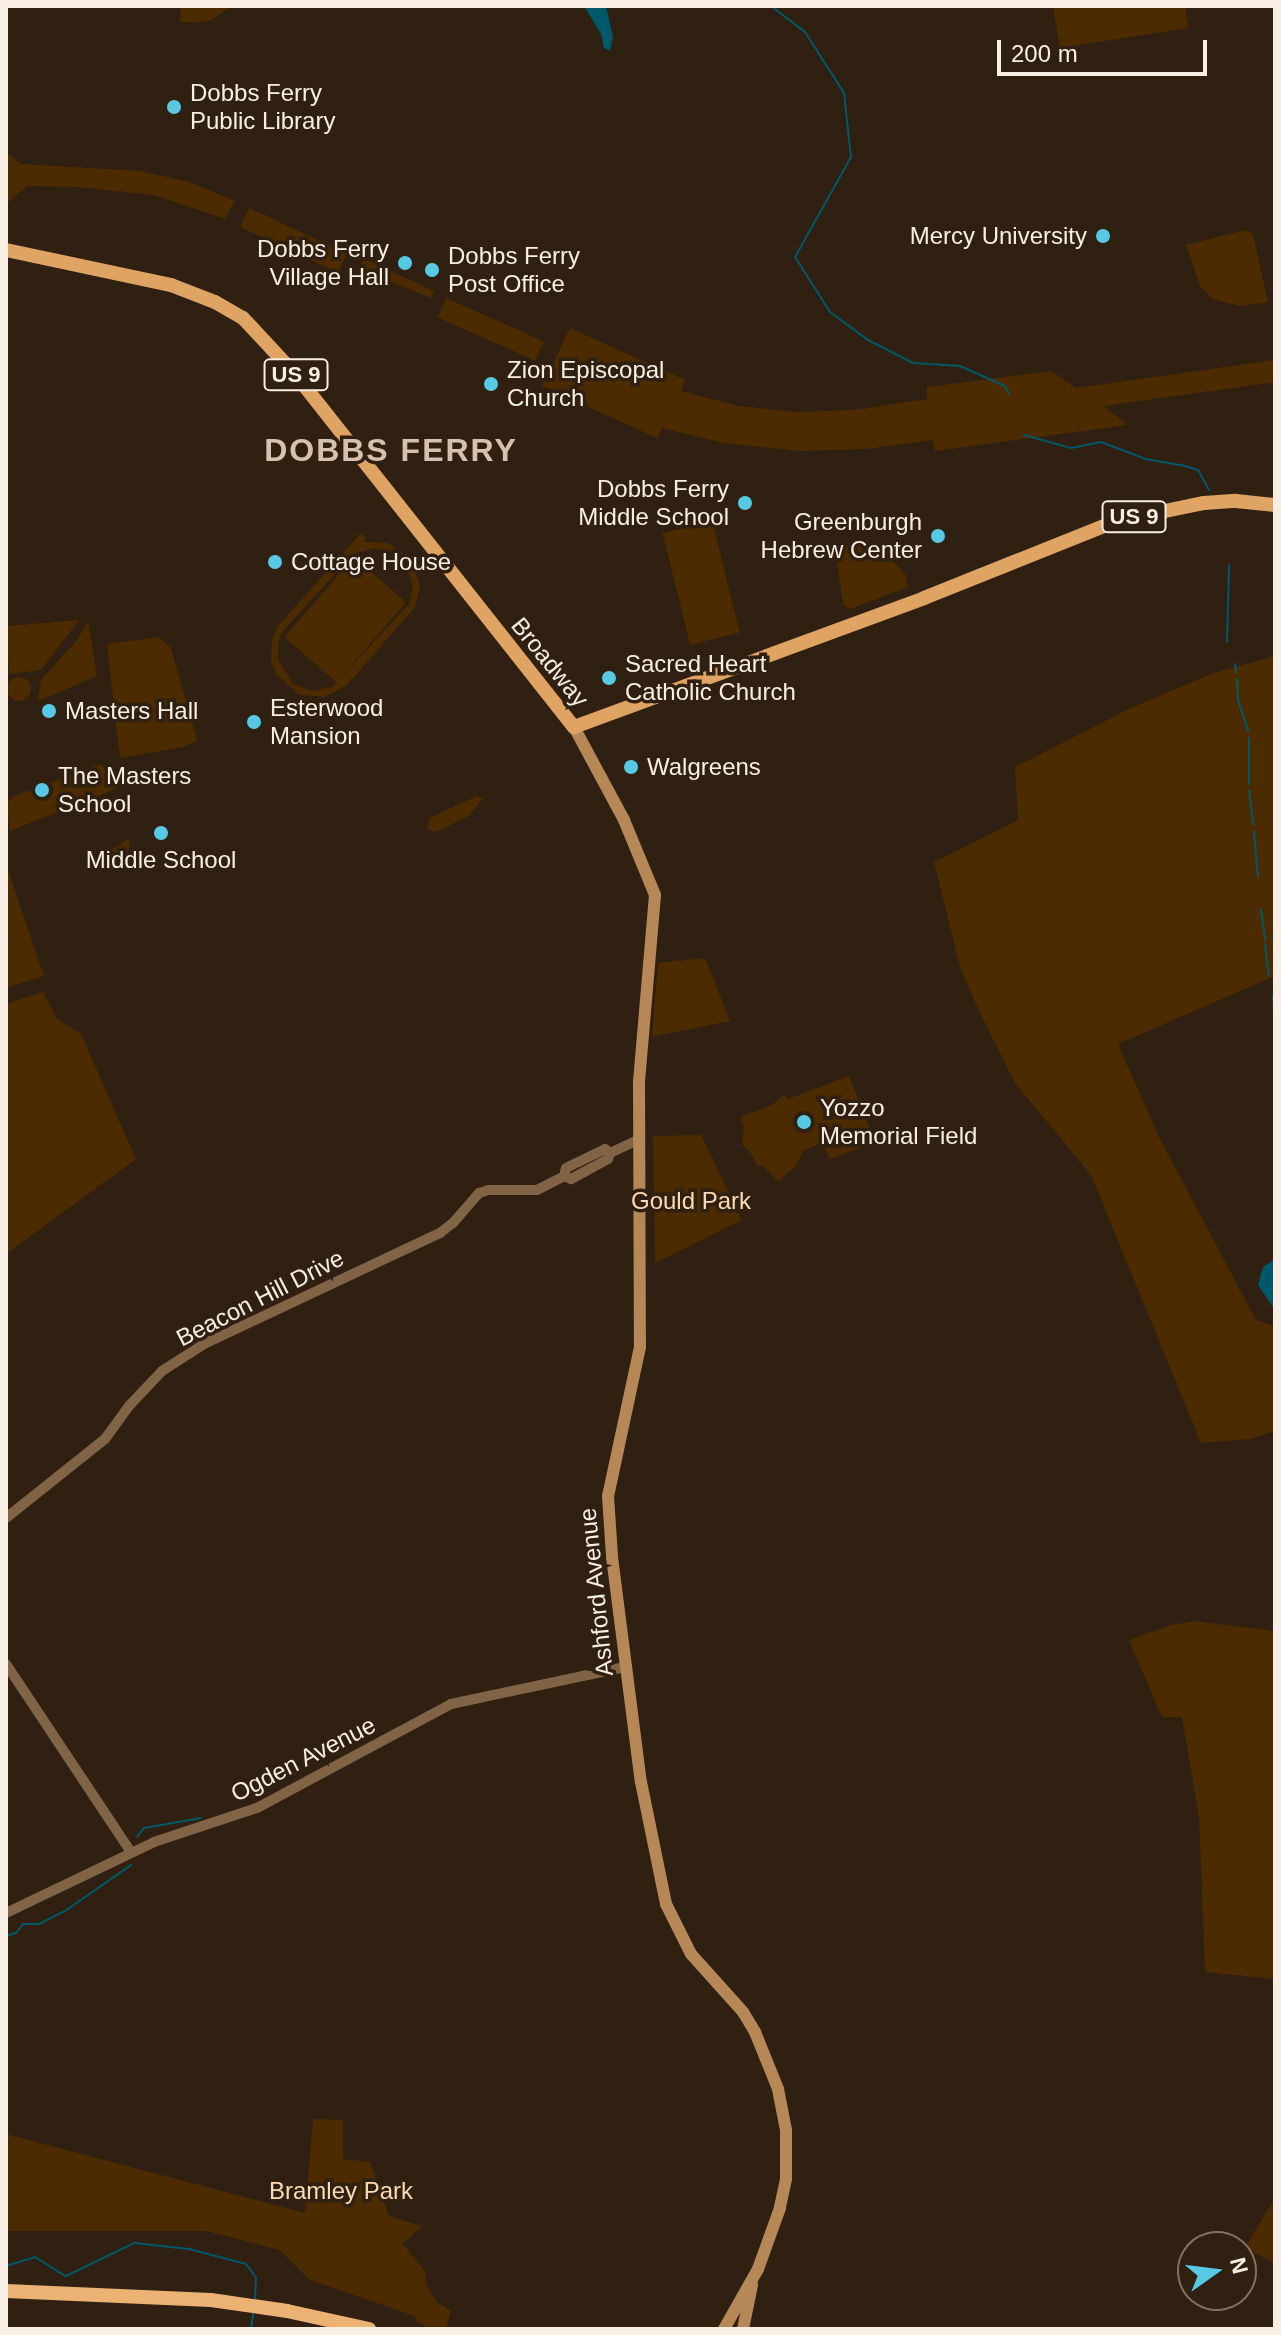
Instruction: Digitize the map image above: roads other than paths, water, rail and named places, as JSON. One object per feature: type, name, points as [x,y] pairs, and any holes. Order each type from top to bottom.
[{"type":"highway","points":[[6,2291],[185,2298],[369,2329]]},
{"type":"highway","points":[[6,2299],[244,2308]]},
{"type":"highway","points":[[265,2311],[331,2329]]},
{"type":"main road","name":"Broadway","points":[[6,250],[171,285],[215,302],[243,318],[287,365],[574,727],[928,596],[1117,521],[1204,503],[1236,501],[1275,505]]},
{"type":"main road","name":"Ashford Avenue","points":[[574,727],[624,820],[654,888],[656,903],[643,1012],[640,1347],[608,1496],[625,1667],[641,1782],[666,1904],[691,1954],[743,2012],[755,2032],[784,2114],[787,2163],[783,2194],[753,2279],[724,2329]]},
{"type":"main road","points":[[743,2329],[753,2279]]},
{"type":"street","name":"Beacon Hill Drive","points":[[6,1518],[81,1461],[105,1439],[150,1383],[204,1344],[440,1233],[479,1193],[537,1190],[564,1176],[566,1168],[605,1149],[610,1153],[640,1139]]},
{"type":"street","points":[[6,1664],[131,1852]]},
{"type":"street","name":"Ogden Avenue","points":[[6,1913],[131,1852],[257,1808],[451,1704],[625,1667]]},
{"type":"water","points":[[584,6],[606,6],[613,37],[610,51],[604,48],[601,34]]},
{"type":"water","points":[[1275,1259],[1275,1310],[1258,1285],[1263,1267]]},
{"type":"waterway","points":[[771,6],[805,32],[844,93],[851,157],[795,257],[830,312],[868,340],[913,363],[960,366],[1005,386],[1009,394]]},
{"type":"waterway","points":[[1024,435],[1071,448],[1101,442],[1146,459],[1185,466],[1198,470],[1209,490]]},
{"type":"waterway","points":[[1227,642],[1229,565]]},
{"type":"waterway","points":[[1235,664],[1236,672]]},
{"type":"waterway","points":[[1237,679],[1238,700],[1248,731]]},
{"type":"waterway","points":[[1249,738],[1249,784]]},
{"type":"waterway","points":[[1249,790],[1253,825]]},
{"type":"waterway","points":[[1254,832],[1258,877]]},
{"type":"waterway","points":[[1261,910],[1265,940]]},
{"type":"waterway","points":[[1265,944],[1269,975]]},
{"type":"waterway","points":[[1273,996],[1275,1024]]},
{"type":"waterway","points":[[137,1837],[144,1828],[201,1818]]},
{"type":"waterway","points":[[6,1936],[16,1933],[23,1924],[39,1924],[68,1909],[131,1865]]},
{"type":"waterway","points":[[6,2266],[35,2257],[66,2276],[134,2243],[189,2249],[246,2264],[256,2278],[255,2300]]},
{"type":"waterway","points":[[251,2329],[253,2314]]},
{"type":"place","name":"Dobbs Ferry Public Library","points":[[174,107]]},
{"type":"place","name":"Mercy University","points":[[1103,236]]},
{"type":"place","name":"Dobbs Ferry Village Hall","points":[[405,263]]},
{"type":"place","name":"Dobbs Ferry Post Office","points":[[432,270]]},
{"type":"place","name":"Zion Episcopal Church","points":[[491,384]]},
{"type":"place","name":"Dobbs Ferry Middle School","points":[[745,503]]},
{"type":"place","name":"Greenburgh Hebrew Center","points":[[938,536]]},
{"type":"place","name":"Cottage House","points":[[275,562]]},
{"type":"place","name":"Sacred Heart Catholic Church","points":[[609,678]]},
{"type":"place","name":"Masters Hall","points":[[49,711]]},
{"type":"place","name":"Esterwood Mansion","points":[[254,722]]},
{"type":"place","name":"Walgreens","points":[[631,767]]},
{"type":"place","name":"The Masters School","points":[[42,790]]},
{"type":"place","name":"Middle School","points":[[161,833]]},
{"type":"place","name":"Yozzo Memorial Field","points":[[804,1122]]},
{"type":"district","name":"DOBBS FERRY","points":[[391,450]]},
{"type":"park label","name":"Gould Park","points":[[691,1201]]},
{"type":"park label","name":"Bramley Park","points":[[341,2191]]}]
